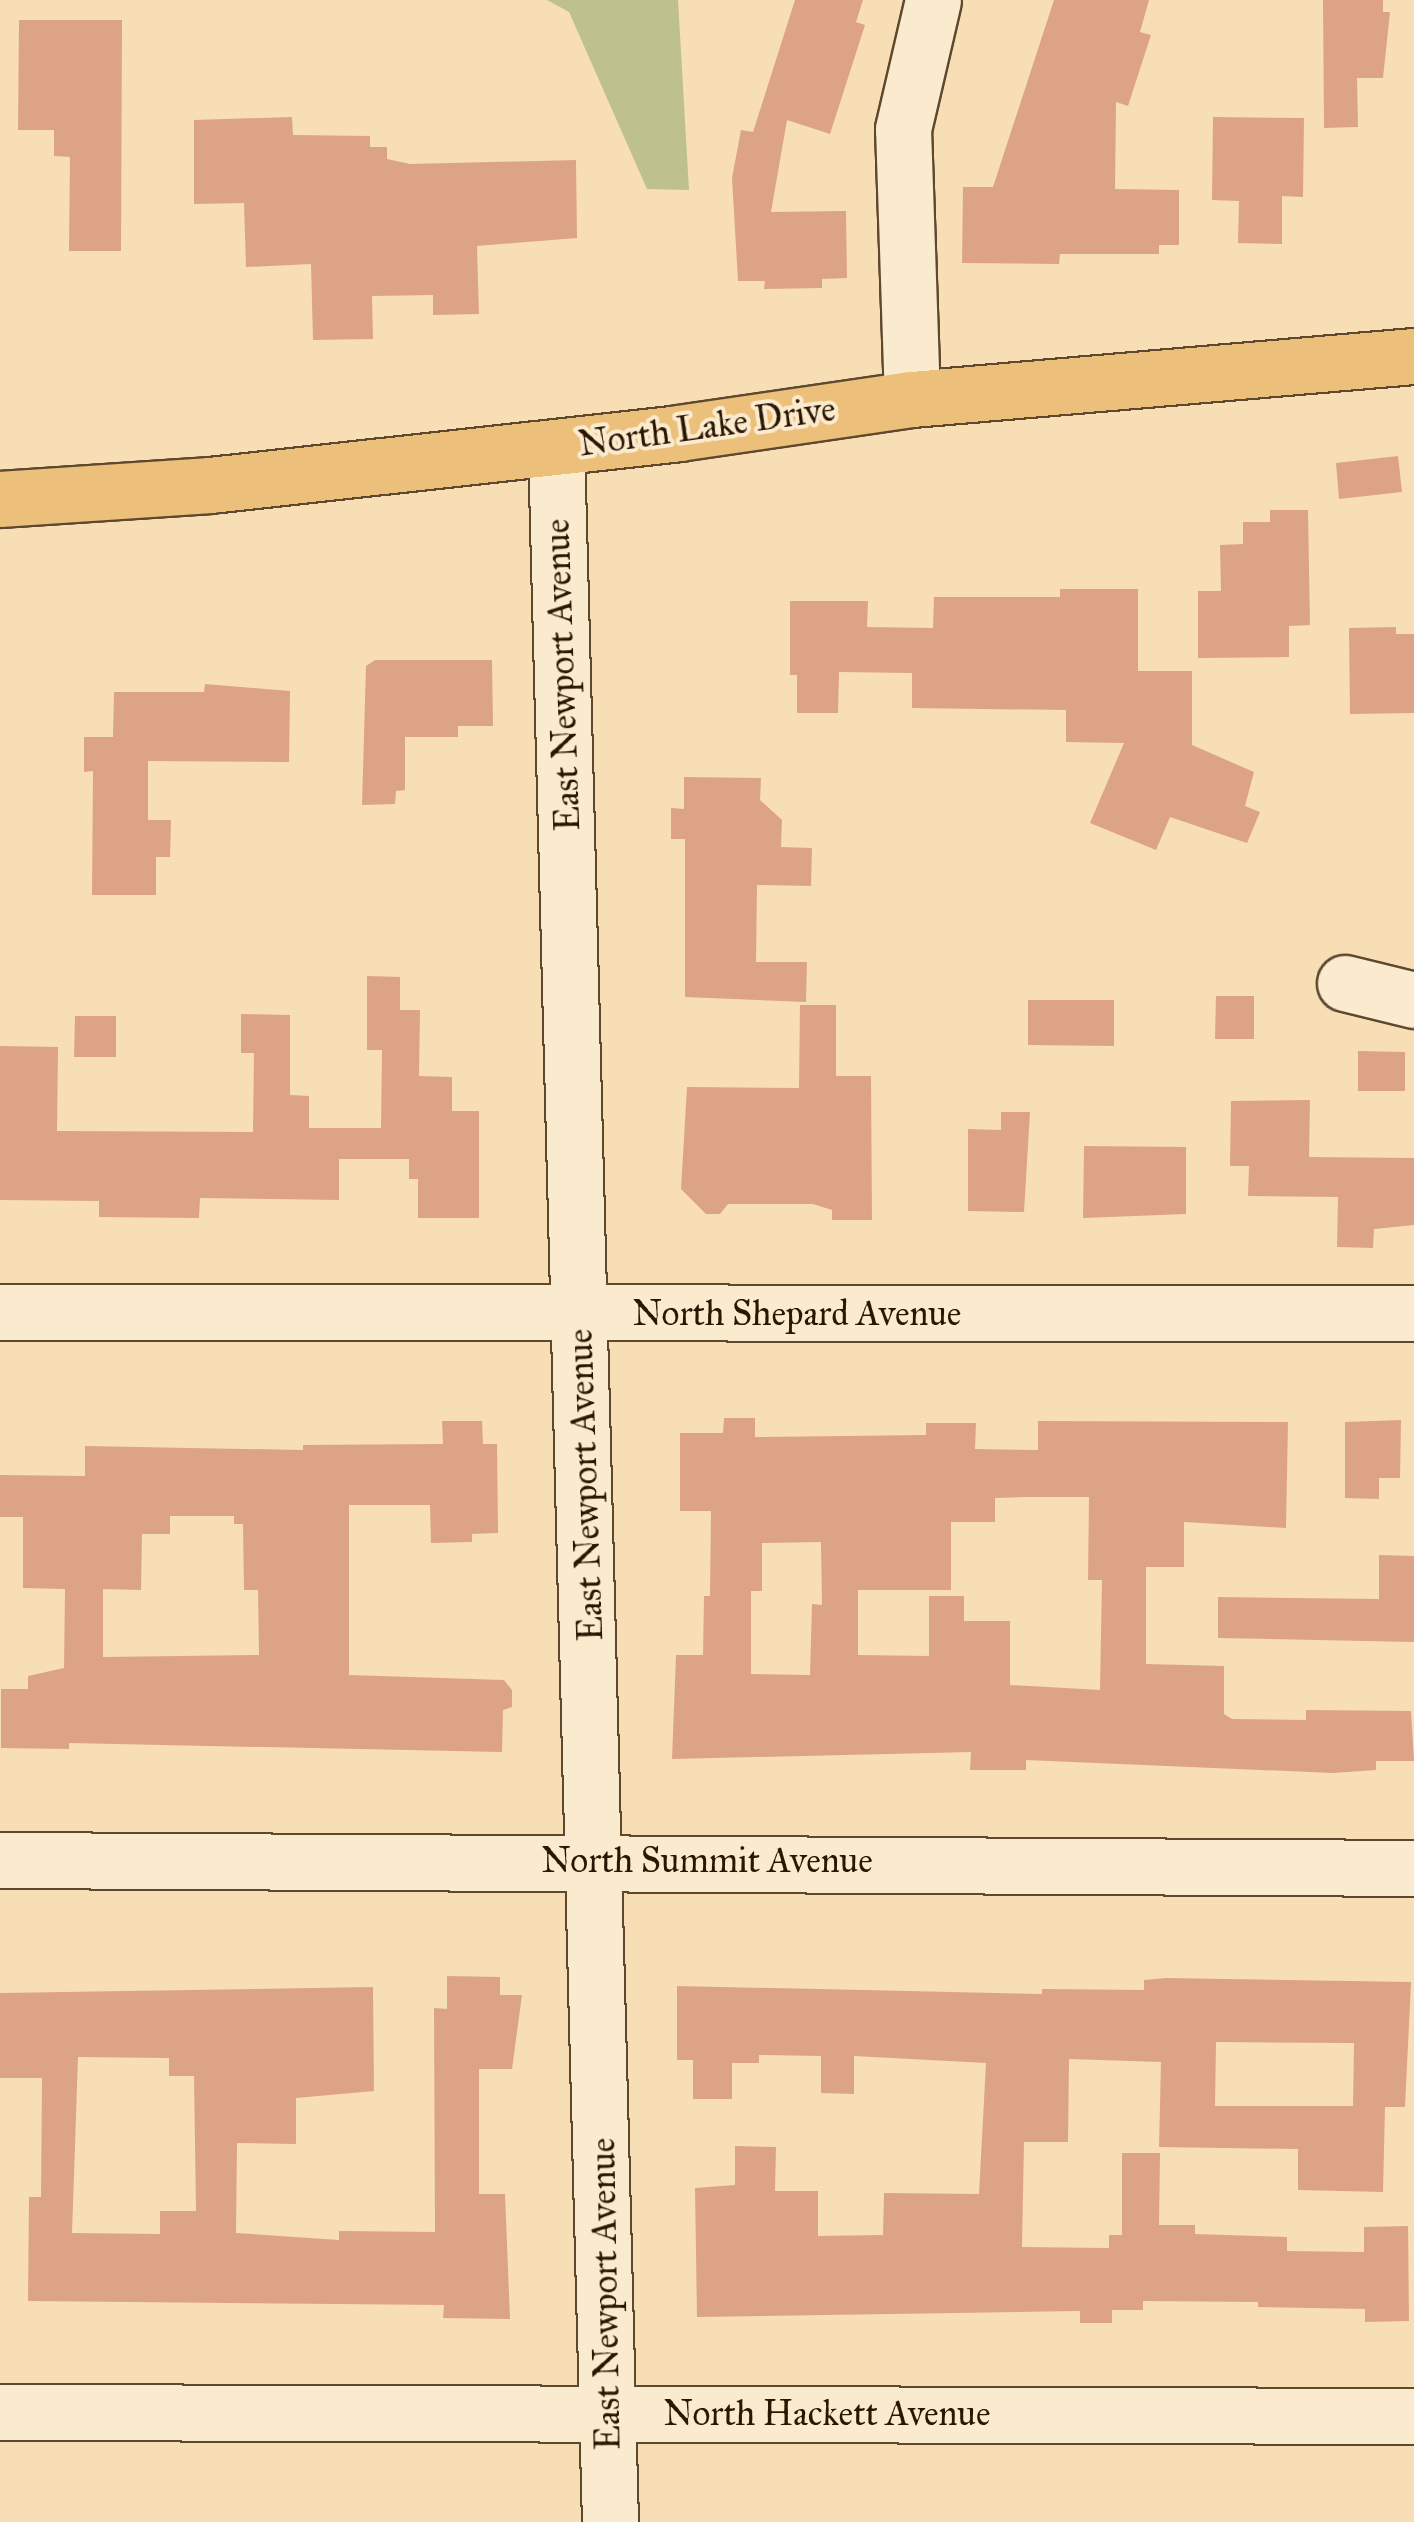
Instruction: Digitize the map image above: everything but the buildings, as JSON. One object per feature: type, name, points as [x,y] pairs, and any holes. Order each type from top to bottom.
[{"type":"main road","name":"North Lake Drive","points":[[0,499],[210,485],[556,447],[912,399],[1414,356]]},
{"type":"street","points":[[912,399],[902,129],[933,0]]},
{"type":"street","name":"East Newport Avenue","points":[[556,447],[597,1860],[610,2522]]},
{"type":"street","points":[[1345,982],[1414,1000]]},
{"type":"street","name":"North Shepard Avenue","points":[[0,1312],[1414,1312]]},
{"type":"street","name":"North Summit Avenue","points":[[0,1860],[597,1860],[1414,1868]]},
{"type":"street","name":"North Hackett Avenue","points":[[0,2412],[1414,2416]]},
{"type":"green space","points":[[547,0],[678,0],[689,190],[647,189],[569,12]]}]
